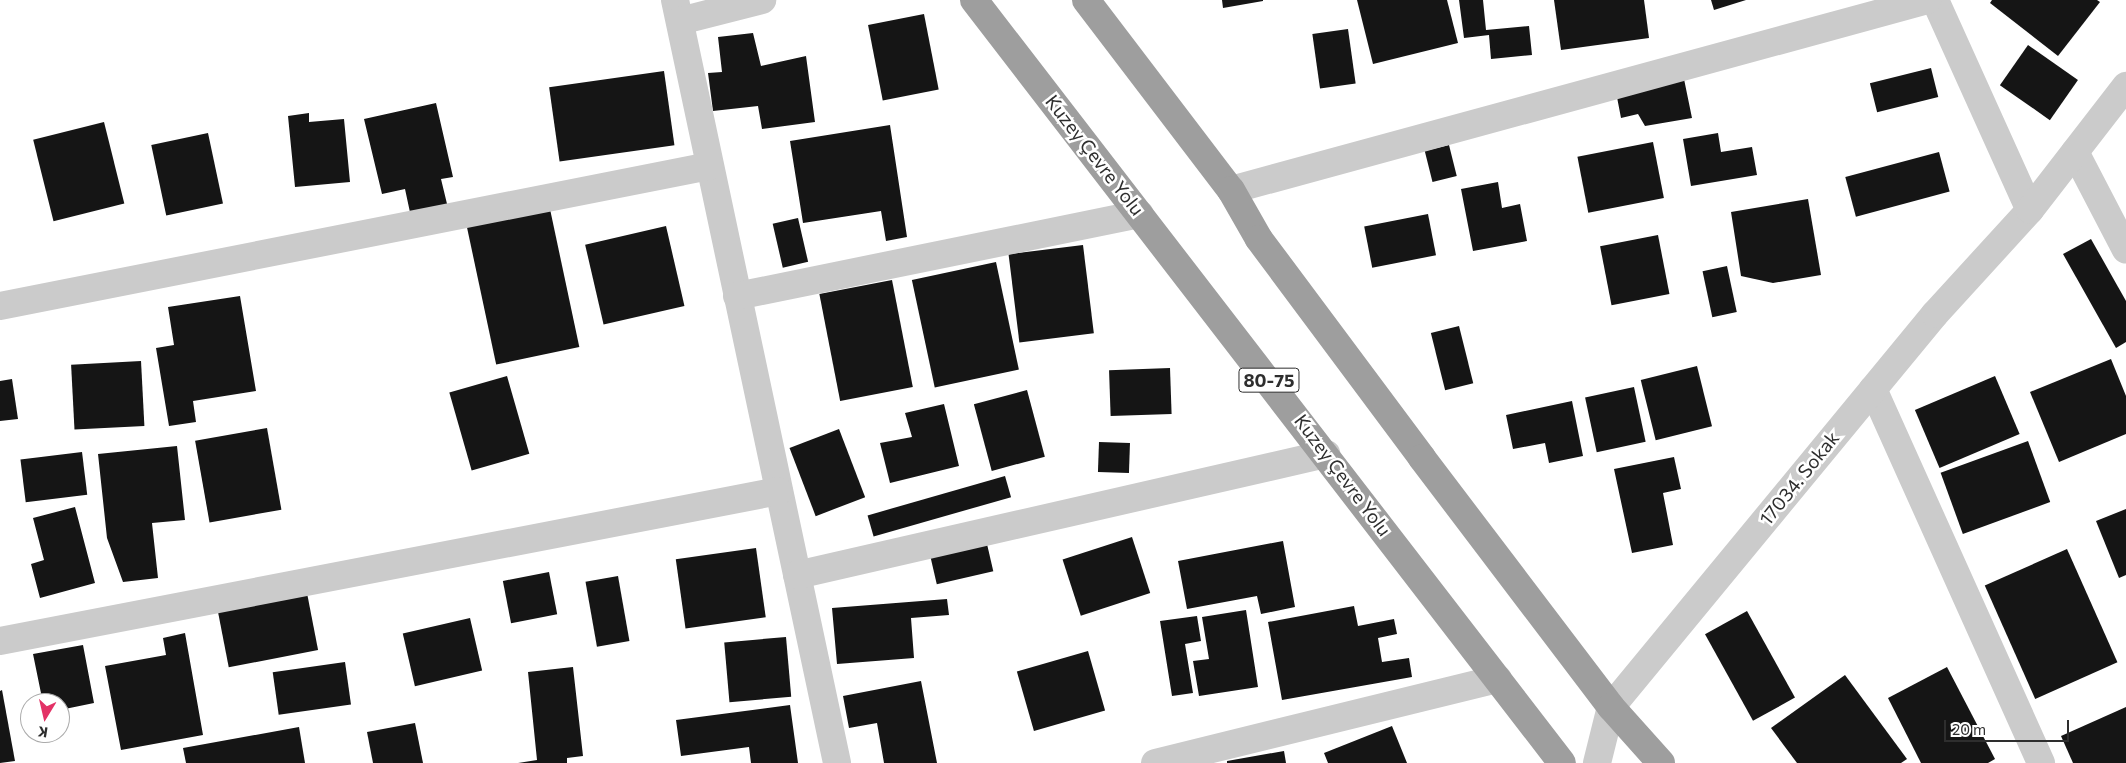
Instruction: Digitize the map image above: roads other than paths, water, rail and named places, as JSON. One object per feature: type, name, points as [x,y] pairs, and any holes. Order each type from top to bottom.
[{"type":"highway","name":"Kuzey Çevre Yolu","points":[[974,0],[1326,454],[1562,763]]},
{"type":"highway","points":[[1086,0],[1232,190],[1258,239],[1611,707],[1661,763]]},
{"type":"street","points":[[762,0],[677,11],[837,763]]},
{"type":"street","points":[[1232,190],[1928,0]]},
{"type":"street","points":[[1935,0],[2030,210]]},
{"type":"street","name":"17034. Sokak","points":[[1596,763],[1611,707],[1873,388],[2030,210],[2126,86]]},
{"type":"street","points":[[2075,152],[2126,250]]},
{"type":"street","points":[[0,306],[710,166]]},
{"type":"street","points":[[737,296],[1140,214]]},
{"type":"street","points":[[1873,388],[2041,763]]},
{"type":"street","points":[[797,575],[1326,454]]},
{"type":"street","points":[[0,641],[779,491]]},
{"type":"street","points":[[1155,763],[1498,679]]}]
